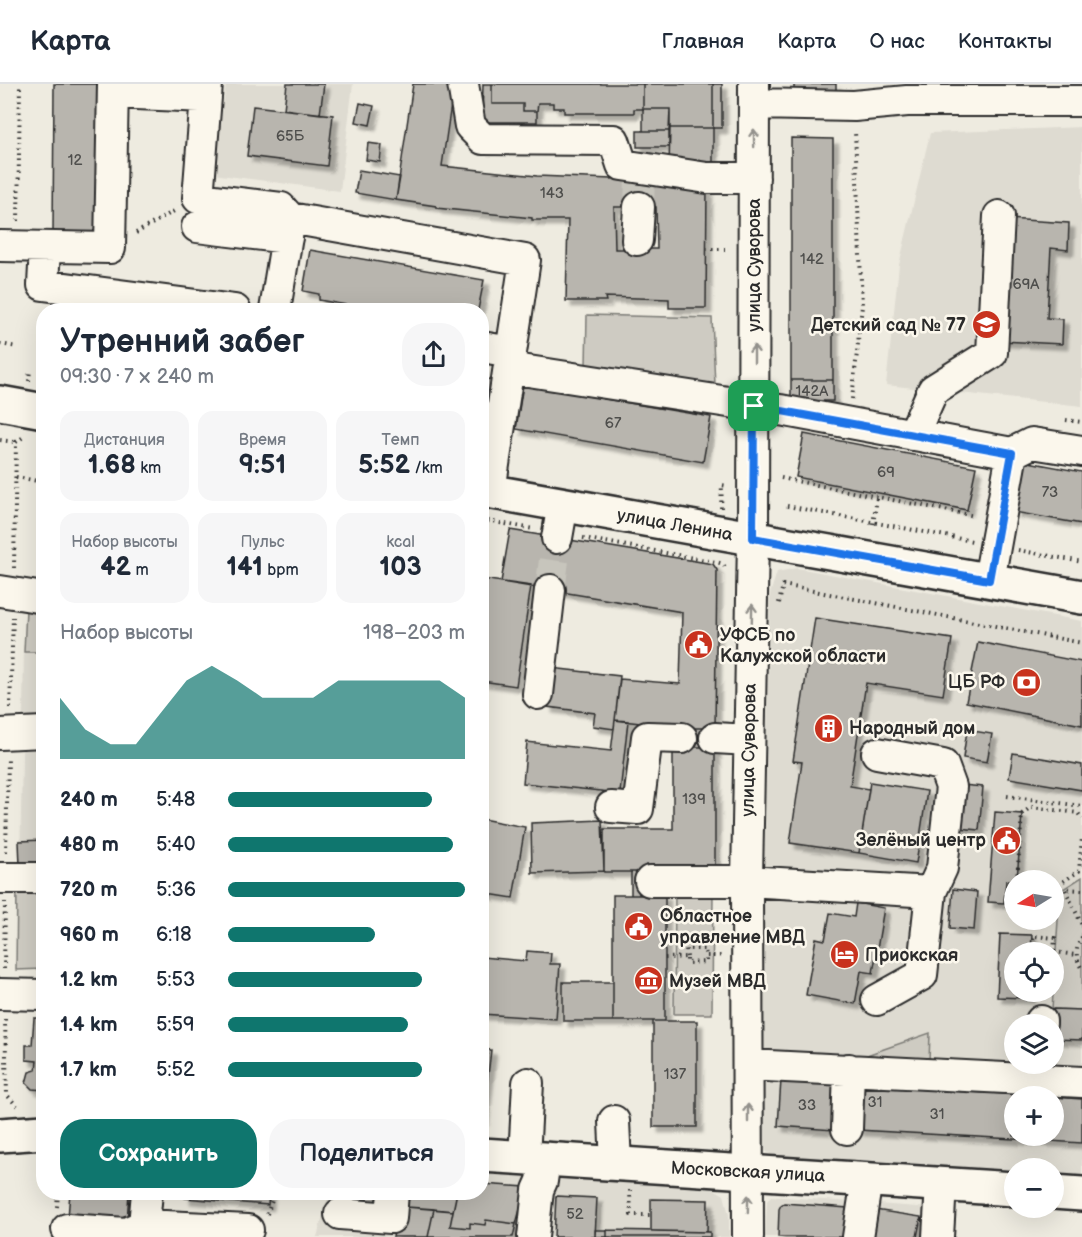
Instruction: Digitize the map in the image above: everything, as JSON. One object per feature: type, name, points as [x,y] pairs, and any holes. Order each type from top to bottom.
[{"type":"main road","points":[[0,403],[36,422]]},
{"type":"main road","name":"улица Ленина","points":[[489,502],[560,525],[753,538],[1082,597]]},
{"type":"main road","points":[[0,1135],[36,1133]]},
{"type":"main road","name":"Московская улица","points":[[489,1156],[534,1159],[623,1177],[749,1172],[1004,1188]]},
{"type":"main road","points":[[1064,1193],[1082,1194]]},
{"type":"street","points":[[463,84],[470,126],[483,139],[615,140],[622,165],[640,171],[707,178],[754,178]]},
{"type":"street","points":[[21,246],[110,248],[113,88],[207,90],[198,212],[288,228],[525,260],[489,478]]},
{"type":"street","points":[[754,94],[854,95],[907,101],[1082,101]]},
{"type":"street","name":"улица Суворова","points":[[748,1237],[747,881],[753,538],[754,94]]},
{"type":"street","points":[[637,240],[639,207]]},
{"type":"street","points":[[913,435],[933,390],[992,353],[999,216]]},
{"type":"street","points":[[276,303],[288,228]]},
{"type":"street","points":[[21,246],[43,285],[181,303]]},
{"type":"street","points":[[489,350],[510,360],[1012,453],[1032,443],[1082,451]]},
{"type":"street","points":[[989,580],[1012,453]]},
{"type":"street","points":[[538,694],[550,590]]},
{"type":"street","points":[[7,592],[36,597]]},
{"type":"street","points":[[4,734],[36,732]]},
{"type":"street","points":[[611,807],[638,809],[647,737],[682,738]]},
{"type":"street","points":[[715,738],[749,740]]},
{"type":"street","points":[[877,1000],[922,975],[931,892],[942,868],[951,787],[943,765],[878,753]]},
{"type":"street","points":[[3,878],[36,878]]},
{"type":"street","points":[[650,881],[747,881],[931,892]]},
{"type":"street","points":[[2,994],[36,995]]},
{"type":"street","points":[[748,1065],[849,1070],[1004,1072]]},
{"type":"street","points":[[847,1129],[849,1070]]},
{"type":"street","points":[[1046,1074],[1082,1082]]},
{"type":"street","points":[[528,1083],[534,1159],[542,1181],[538,1190],[533,1237]]},
{"type":"street","points":[[614,1121],[623,1177]]},
{"type":"street","points":[[858,1237],[867,1179]]},
{"type":"street","points":[[938,1237],[941,1184]]},
{"type":"street","points":[[144,1225],[146,1200]]},
{"type":"street","points":[[340,1214],[391,1218],[392,1200]]},
{"type":"street","points":[[67,1229],[126,1233],[144,1225],[248,1230]]},
{"type":"path","points":[[20,84],[21,246]]},
{"type":"path","points":[[850,423],[862,306],[854,95]]},
{"type":"path","points":[[110,248],[198,212]]},
{"type":"path","points":[[706,249],[725,249]]},
{"type":"path","points":[[0,344],[17,347]]},
{"type":"path","points":[[0,440],[16,442],[36,427]]},
{"type":"path","points":[[16,442],[16,477],[7,592],[2,994],[7,1095],[15,1106],[25,1106]]},
{"type":"path","points":[[16,477],[36,481]]},
{"type":"path","points":[[781,478],[877,498],[997,533],[1082,562]]},
{"type":"path","points":[[873,524],[877,498]]},
{"type":"path","points":[[489,502],[560,525],[723,564],[728,572]]},
{"type":"path","points":[[787,506],[873,524],[997,533]]},
{"type":"path","points":[[778,609],[783,585],[1082,643]]},
{"type":"path","points":[[1007,796],[1080,805]]},
{"type":"path","points":[[1018,870],[1022,814],[1031,807],[1078,813],[1082,819]]},
{"type":"path","points":[[1064,882],[1079,871],[1082,838]]},
{"type":"path","points":[[1082,890],[1065,889],[1082,925]]},
{"type":"path","points":[[1074,909],[1082,909]]},
{"type":"path","points":[[1034,942],[1034,936],[1055,938],[1055,942]]},
{"type":"path","points":[[1082,938],[1076,955],[1082,969]]},
{"type":"path","points":[[686,949],[705,949],[706,962],[687,963],[687,957],[686,949]]},
{"type":"path","points":[[1064,953],[1076,955]]},
{"type":"path","points":[[706,956],[722,956]]},
{"type":"path","points":[[665,958],[687,957]]},
{"type":"path","points":[[623,1177],[631,1215],[651,1215]]},
{"type":"shaded area","points":[[226,84],[353,84],[340,191],[213,174]]},
{"type":"shaded area","name":"Детский сад № 77","points":[[1082,127],[1082,406],[886,385],[899,265],[930,133]]},
{"type":"shaded area","points":[[587,315],[712,318],[715,385],[586,366]]},
{"type":"shaded area","points":[[797,568],[1082,621],[1082,1178],[1064,1177],[1064,1158],[1004,1158],[1004,1173],[787,1161],[766,1152],[759,1128],[770,594],[777,572]]},
{"type":"shaded area","points":[[26,609],[36,610],[36,652],[24,652]]},
{"type":"shaded area","points":[[24,652],[36,652],[36,865],[20,865]]},
{"type":"shaded area","points":[[1082,877],[1082,1010],[1052,1009],[1052,1002],[1064,1002],[1064,942],[1057,942],[1057,930],[1064,930],[1064,888]]},
{"type":"shaded area","points":[[17,886],[36,886],[36,969],[16,970]]},
{"type":"shaded area","points":[[675,890],[713,891],[712,1014],[674,1014]]},
{"type":"shaded area","points":[[930,1033],[929,1062],[861,1057]]},
{"type":"shaded area","points":[[489,1171],[706,1184],[724,1195],[729,1215],[729,1237],[317,1237],[327,1200],[489,1200]]},
{"type":"shaded area","points":[[771,1196],[931,1208],[927,1237],[765,1237],[767,1201]]},
{"type":"building","points":[[54,84],[98,84],[96,236],[53,235]]},
{"type":"building","points":[[287,84],[324,84],[320,114],[284,109]]},
{"type":"building","points":[[413,84],[454,84],[442,166],[537,176],[612,179],[613,173],[707,185],[706,308],[669,308],[669,299],[605,297],[606,301],[566,301],[568,220],[532,220],[532,218],[436,208],[436,206],[396,200]],"holes":[[[614,207],[656,207],[657,249],[615,249]]]},
{"type":"building","points":[[483,84],[492,84],[492,104],[523,104],[523,111],[537,111],[537,122],[482,122]]},
{"type":"building","points":[[492,84],[643,84],[643,109],[634,109],[634,113],[564,113],[564,108],[553,108],[553,103],[538,103],[537,111],[523,111],[523,104],[492,104]]},
{"type":"building","points":[[643,84],[713,84],[713,128],[670,128],[670,109],[643,109]]},
{"type":"building","points":[[713,84],[722,84],[722,128],[713,128]]},
{"type":"building","points":[[794,84],[836,84],[836,90],[794,90]]},
{"type":"building","points":[[360,103],[374,106],[370,125],[356,122]]},
{"type":"building","points":[[253,106],[333,115],[327,166],[247,156]]},
{"type":"building","points":[[643,109],[670,109],[669,131],[643,131]]},
{"type":"building","points":[[670,128],[713,128],[713,167],[669,167]]},
{"type":"building","points":[[637,131],[669,131],[669,147],[637,147]]},
{"type":"building","points":[[791,138],[833,139],[833,380],[791,380]]},
{"type":"building","points":[[368,143],[382,145],[380,162],[366,160]]},
{"type":"building","points":[[359,170],[400,177],[396,200],[355,193]]},
{"type":"building","points":[[1008,219],[1069,223],[1068,250],[1051,248],[1047,318],[1063,319],[1062,344],[1001,341]]},
{"type":"building","points":[[310,250],[484,280],[479,303],[336,303],[319,300],[319,294],[303,291]]},
{"type":"building","points":[[54,298],[84,303],[53,303]]},
{"type":"building","points":[[489,379],[493,380],[489,406]]},
{"type":"building","points":[[791,380],[833,380],[833,401],[815,401],[814,403],[791,401]]},
{"type":"building","points":[[523,385],[711,417],[703,462],[516,429]]},
{"type":"building","points":[[804,434],[976,467],[967,510],[796,477]]},
{"type":"building","points":[[1023,461],[1082,472],[1082,524],[1014,512]]},
{"type":"building","name":"УФСБ по Калужской области","points":[[510,530],[713,564],[717,570],[715,728],[682,728],[615,720],[620,679],[680,684],[682,612],[501,582]]},
{"type":"building","points":[[489,580],[531,586],[516,686],[489,682]]},
{"type":"building","name":"Народный дом","points":[[815,618],[952,639],[943,695],[866,683],[850,786],[869,789],[859,853],[790,843],[802,762],[793,761]]},
{"type":"building","name":"ЦБ РФ","points":[[978,642],[1082,662],[1082,725],[966,702]]},
{"type":"building","points":[[551,668],[620,676],[614,729],[593,726],[595,713],[547,707]]},
{"type":"building","points":[[615,720],[628,721],[620,793],[523,783],[527,742],[611,751]]},
{"type":"building","points":[[682,728],[715,728],[715,747],[682,747]]},
{"type":"building","points":[[967,730],[992,734],[987,762],[963,758]]},
{"type":"building","points":[[673,747],[715,747],[715,872],[604,872],[604,829],[673,829]]},
{"type":"building","points":[[1013,753],[1082,765],[1082,790],[1009,778]]},
{"type":"building","points":[[870,782],[927,791],[916,863],[859,853]]},
{"type":"building","points":[[962,785],[983,787],[979,830],[958,828]]},
{"type":"building","name":"Зелёный центр","points":[[995,812],[1022,814],[1018,870],[1004,870],[1004,903],[988,902]]},
{"type":"building","points":[[489,820],[525,827],[513,898],[489,894]]},
{"type":"building","points":[[602,820],[604,871],[532,873],[531,823]]},
{"type":"building","points":[[36,840],[36,865],[20,865],[19,841]]},
{"type":"building","points":[[631,872],[639,872],[639,895],[631,895]]},
{"type":"building","points":[[953,889],[977,892],[974,930],[950,928]]},
{"type":"building","name":"Областное управление МВД","points":[[613,895],[665,895],[665,1021],[613,1021]]},
{"type":"building","name":"Приокская","points":[[856,903],[884,908],[873,973],[861,971],[855,1004],[806,995],[816,938],[825,940],[830,913],[854,917]]},
{"type":"building","points":[[1000,934],[1032,935],[1032,942],[1004,942],[1004,997],[997,997]]},
{"type":"building","points":[[527,951],[551,953],[550,964],[560,964],[556,1019],[489,1014],[489,958],[526,961]]},
{"type":"building","points":[[563,982],[613,982],[613,1021],[563,1021]]},
{"type":"building","points":[[1052,1009],[1082,1010],[1082,1040],[1064,1039],[1064,1014],[1052,1014]]},
{"type":"building","points":[[34,1018],[36,1018],[36,1061],[26,1060],[26,1045],[32,1045]]},
{"type":"building","points":[[653,1021],[697,1021],[697,1127],[653,1127]]},
{"type":"building","points":[[36,1070],[36,1089],[32,1089],[26,1083],[29,1072]]},
{"type":"building","points":[[781,1080],[837,1083],[834,1130],[778,1126]]},
{"type":"building","points":[[861,1086],[1004,1094],[1004,1138],[858,1130]]},
{"type":"building","points":[[1064,1098],[1082,1099],[1082,1143],[1064,1142]]},
{"type":"building","points":[[489,1184],[526,1187],[516,1224],[486,1220],[485,1225],[470,1223],[470,1228],[450,1226],[455,1200],[489,1200]]},
{"type":"building","points":[[556,1196],[597,1198],[595,1237],[554,1237]]},
{"type":"building","points":[[651,1199],[708,1200],[707,1232],[651,1231]]},
{"type":"building","points":[[69,1200],[128,1200],[127,1222],[68,1218]]},
{"type":"building","points":[[209,1200],[268,1200],[268,1205]]},
{"type":"building","points":[[332,1200],[389,1200],[388,1211],[332,1208]]},
{"type":"building","points":[[408,1200],[455,1200],[453,1211],[407,1207]]},
{"type":"building","points":[[784,1203],[848,1208],[844,1237],[778,1237],[779,1209]]},
{"type":"building","points":[[407,1207],[434,1209],[428,1237],[393,1237],[395,1226]]},
{"type":"building","points":[[434,1209],[453,1211],[450,1226],[470,1228],[470,1223],[485,1225],[486,1220],[516,1224],[513,1237],[428,1237]]},
{"type":"building","points":[[875,1210],[921,1217],[917,1237],[871,1237]]},
{"type":"building","points":[[595,1230],[607,1230],[607,1237],[595,1237]]},
{"type":"building","points":[[607,1230],[710,1232],[710,1237],[607,1237]]},
{"type":"tunnel","points":[[639,207],[640,175]]},
{"type":"tunnel","points":[[550,590],[557,538]]},
{"type":"place","name":"Детский сад № 77","points":[[987,325]]},
{"type":"place","name":"УФСБ по Калужской области","points":[[699,645]]},
{"type":"place","name":"ЦБ РФ","points":[[1026,682]]},
{"type":"place","name":"Народный дом","points":[[828,728]]},
{"type":"place","name":"Зелёный центр","points":[[1007,840]]},
{"type":"place","name":"Областное управление МВД","points":[[639,926]]},
{"type":"place","name":"Приокская","points":[[844,955]]},
{"type":"place","name":"Музей МВД","points":[[648,981]]},
{"type":"route","points":[[754,406],[1012,453],[989,580],[753,538],[754,406]]}]
